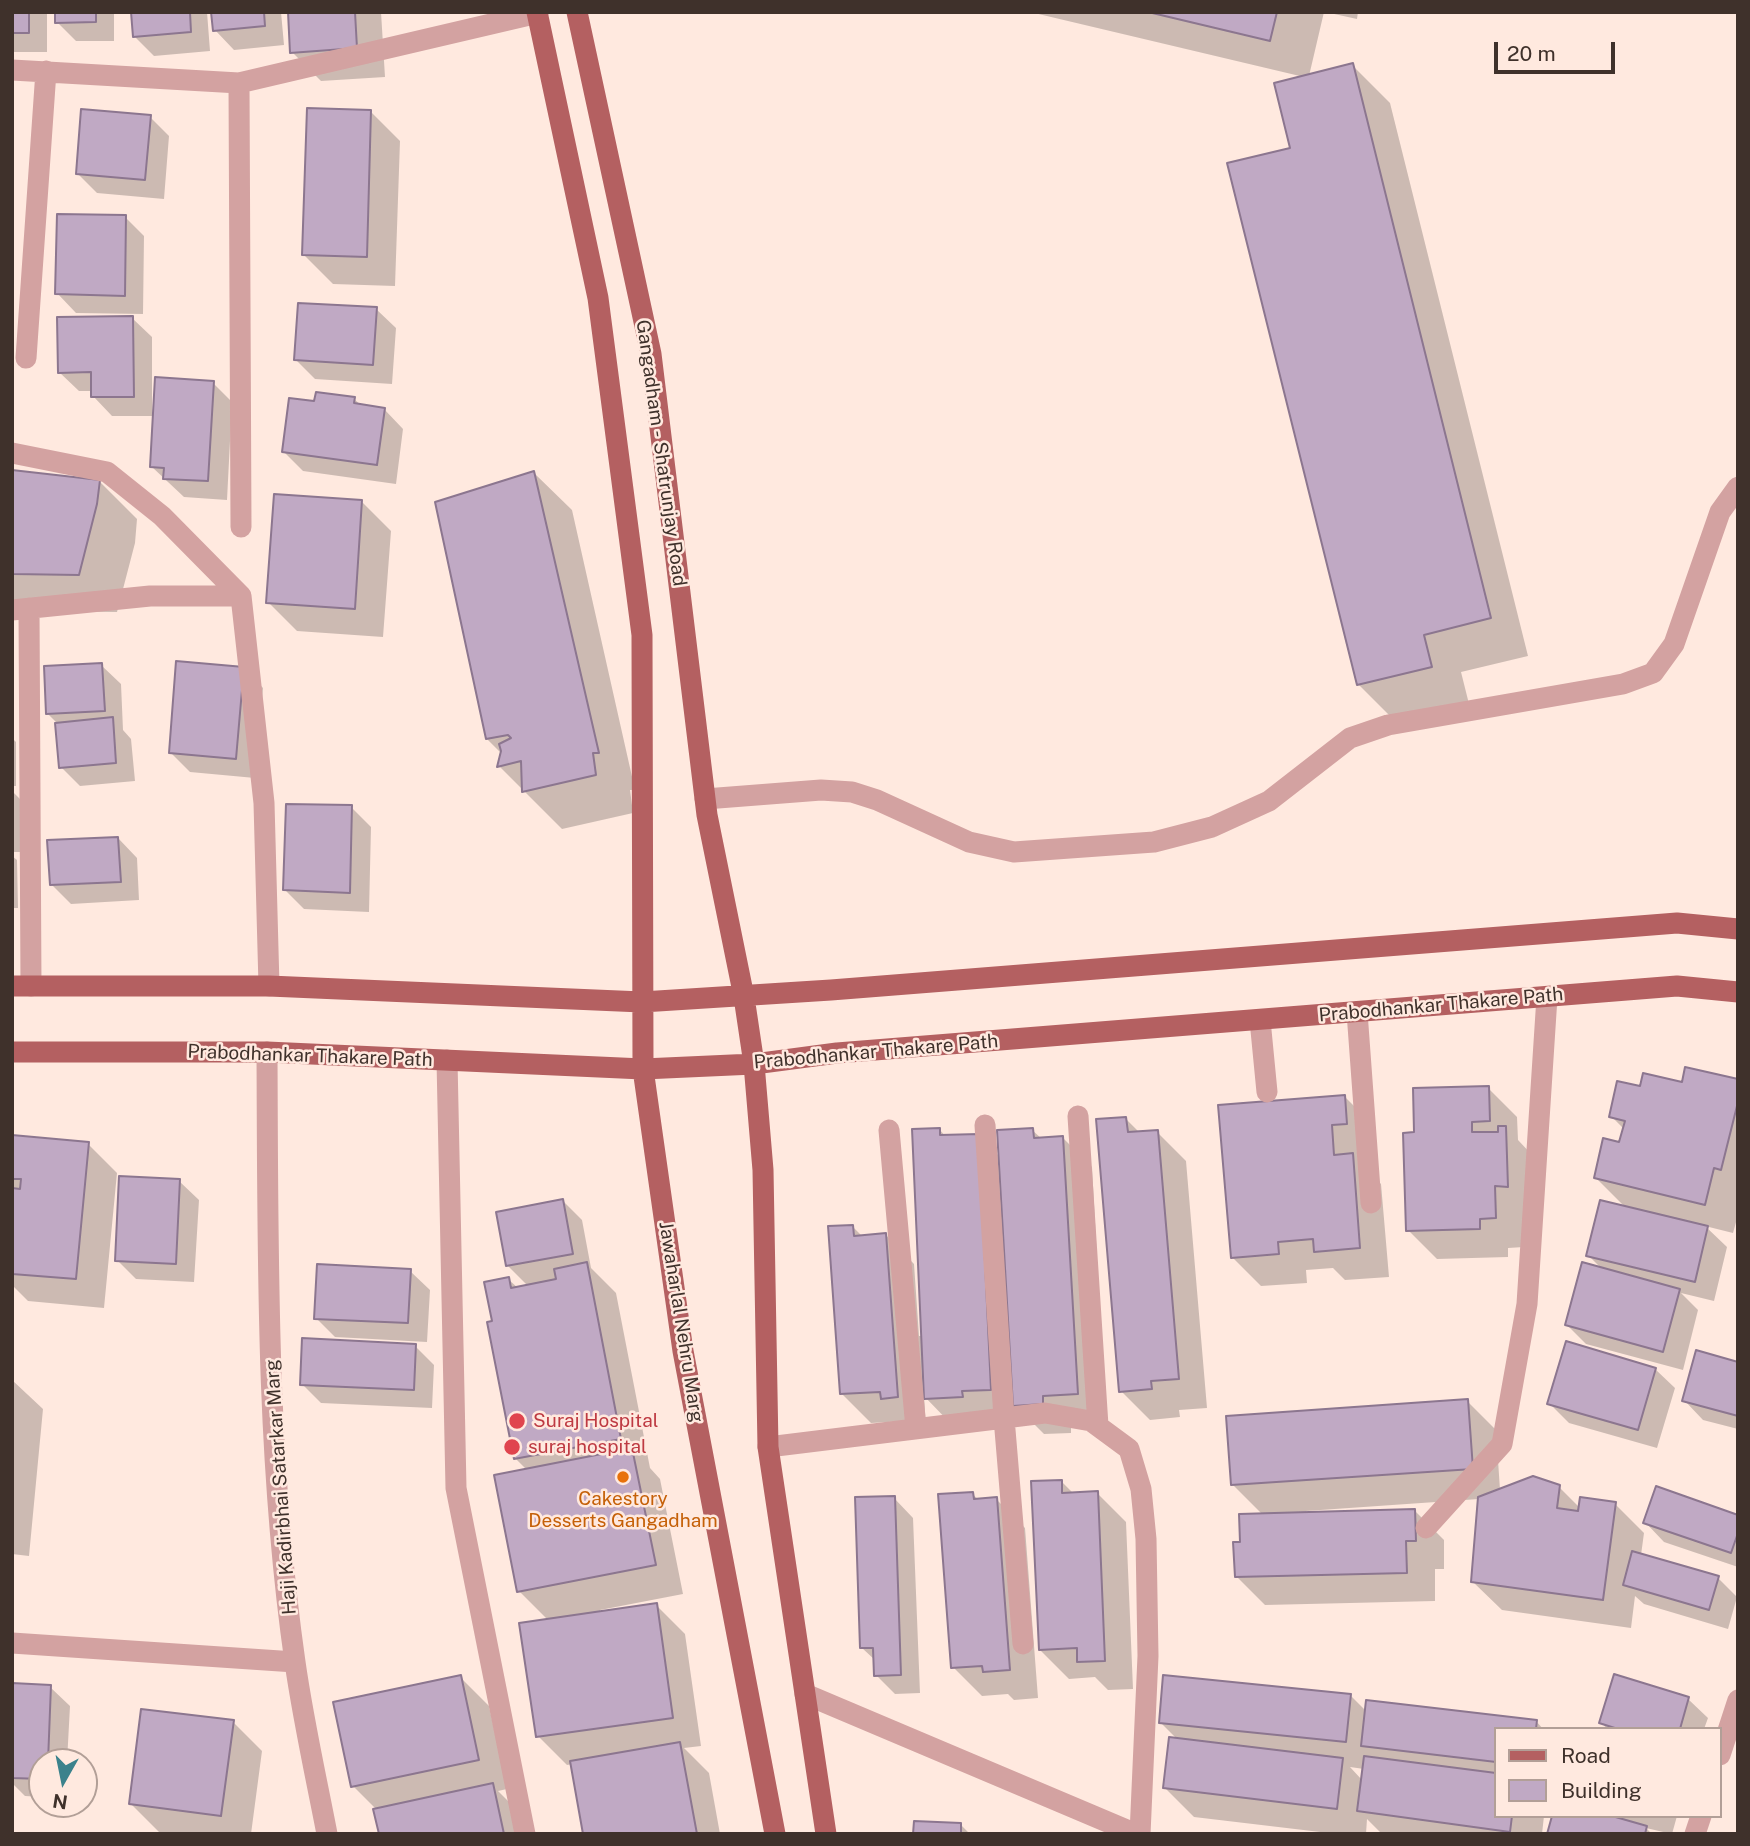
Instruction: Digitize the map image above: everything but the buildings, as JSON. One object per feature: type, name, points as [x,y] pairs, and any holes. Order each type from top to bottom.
[{"type":"main road","name":"Gangadham - Shatrunjay Road","points":[[577,12],[651,354],[706,807]]},
{"type":"main road","name":"Jawaharlal Nehru Marg","points":[[537,13],[598,298],[642,635],[645,805],[643,1069],[683,1351],[775,1834]]},
{"type":"main road","points":[[706,807],[744,997],[754,1064],[763,1170],[768,1447],[825,1834]]},
{"type":"main road","points":[[21,986],[269,986],[642,1002],[744,997],[1677,923],[1738,929]]},
{"type":"main road","name":"Prabodhankar Thakare Path","points":[[12,1052],[267,1052],[643,1069],[754,1064],[837,1053],[1677,986],[1738,992]]},
{"type":"street","points":[[12,70],[239,83],[537,13]]},
{"type":"street","points":[[26,358],[46,71]]},
{"type":"street","points":[[239,83],[241,527]]},
{"type":"street","points":[[12,453],[107,472],[163,516],[241,596],[264,803],[269,986]]},
{"type":"street","points":[[706,807],[821,790],[852,792],[877,800],[969,842],[1014,852],[1154,842],[1212,827],[1269,801],[1350,738],[1388,725],[1623,684],[1653,673],[1674,644],[1720,512],[1738,487]]},
{"type":"street","points":[[21,986],[20,609],[150,596],[241,596]]},
{"type":"street","points":[[1426,1528],[1502,1444],[1527,1304],[1547,997]]},
{"type":"street","points":[[1357,1012],[1371,1203]]},
{"type":"street","points":[[1260,1020],[1267,1091]]},
{"type":"street","name":"Haji Kadirbhai Satarkar Marg","points":[[267,1052],[273,1442],[295,1662],[327,1834]]},
{"type":"street","points":[[447,1060],[456,1488],[525,1834]]},
{"type":"street","points":[[1078,1116],[1098,1426]]},
{"type":"street","points":[[985,1125],[1004,1418],[1023,1644]]},
{"type":"street","points":[[889,1130],[916,1429]]},
{"type":"street","points":[[768,1447],[1045,1413],[1091,1421],[1129,1449],[1141,1489],[1146,1539],[1147,1656],[1138,1834],[805,1694]]},
{"type":"street","points":[[12,1643],[295,1662]]},
{"type":"street","points":[[1722,1749],[1738,1700]]},
{"type":"place","name":"Suraj Hospital","points":[[517,1421]]},
{"type":"place","name":"suraj hospital","points":[[512,1447]]},
{"type":"place","name":"Cakestory Desserts Gangadham","points":[[623,1477]]}]
